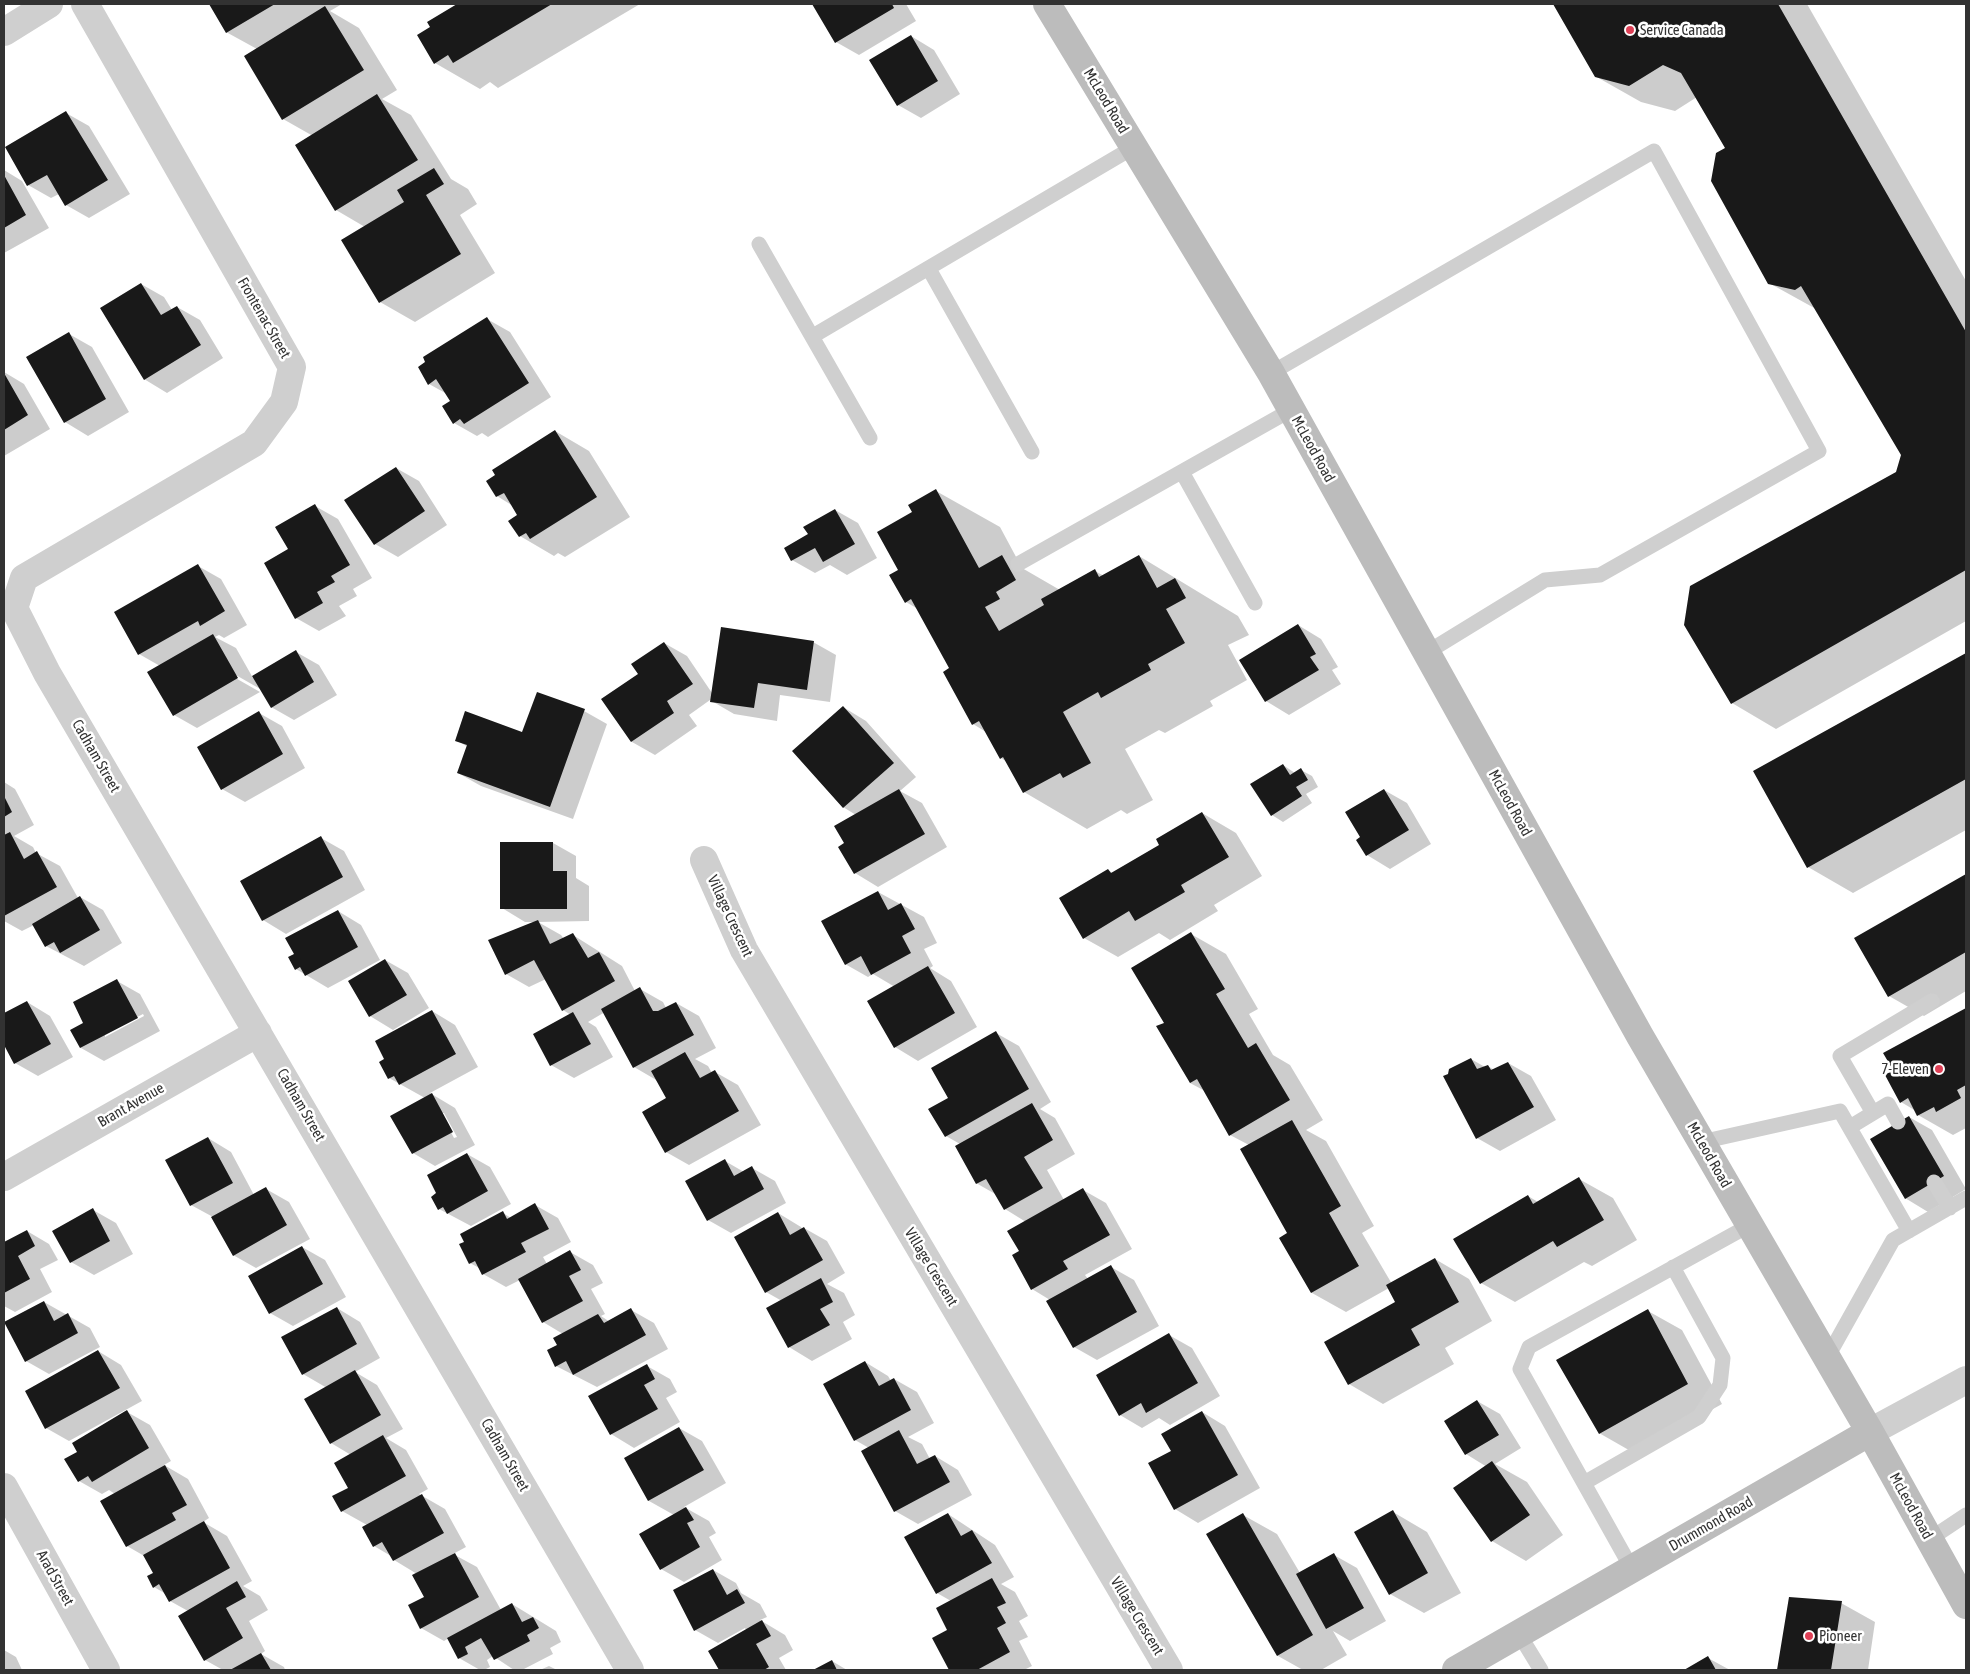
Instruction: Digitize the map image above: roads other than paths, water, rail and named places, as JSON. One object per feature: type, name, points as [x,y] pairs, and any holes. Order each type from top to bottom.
[{"type":"main road","name":"McLeod Road","points":[[1047,4],[1271,374],[1640,1036],[1870,1432],[1966,1605]]},
{"type":"main road","name":"Drummond Road","points":[[1456,1670],[1870,1432]]},
{"type":"street","points":[[4,32],[49,4]]},
{"type":"street","name":"Frontenac Street","points":[[65,554],[254,443],[284,402],[292,367],[85,4]]},
{"type":"street","name":"Cadham Street","points":[[65,554],[24,578],[14,608],[47,672],[630,1670]]},
{"type":"street","name":"Village Crescent","points":[[704,860],[744,950],[1168,1670]]},
{"type":"street","name":"Brant Avenue","points":[[4,1177],[258,1033]]},
{"type":"street","name":"Drummond Road","points":[[1870,1432],[1966,1380]]},
{"type":"street","name":"Arad Street","points":[[4,1487],[106,1670]]},
{"type":"lane","points":[[813,336],[1134,147]]},
{"type":"lane","points":[[1271,374],[1654,151],[1820,452],[1600,575],[1545,580],[1426,653]]},
{"type":"lane","points":[[759,244],[870,438]]},
{"type":"lane","points":[[929,269],[1032,452]]},
{"type":"lane","points":[[1018,564],[1291,410]]},
{"type":"lane","points":[[1182,472],[1255,603]]},
{"type":"lane","points":[[1873,1113],[1840,1056],[1932,1001]]},
{"type":"lane","points":[[1850,1127],[1888,1104],[1898,1122]]},
{"type":"lane","points":[[1701,1142],[1840,1111],[1909,1231]]},
{"type":"lane","points":[[1934,1182],[1950,1208]]},
{"type":"lane","points":[[1827,1358],[1893,1240],[1966,1198]]},
{"type":"lane","points":[[1632,1570],[1520,1368],[1529,1347],[1750,1225]]},
{"type":"lane","points":[[1584,1483],[1699,1417],[1720,1385],[1723,1358],[1673,1267]]},
{"type":"lane","points":[[1930,1539],[1966,1516]]},
{"type":"lane","points":[[1519,1634],[1541,1670]]},
{"type":"place","name":"Service Canada","points":[[1630,30]]},
{"type":"place","name":"7-Eleven","points":[[1939,1069]]},
{"type":"place","name":"Pioneer","points":[[1809,1636]]}]
